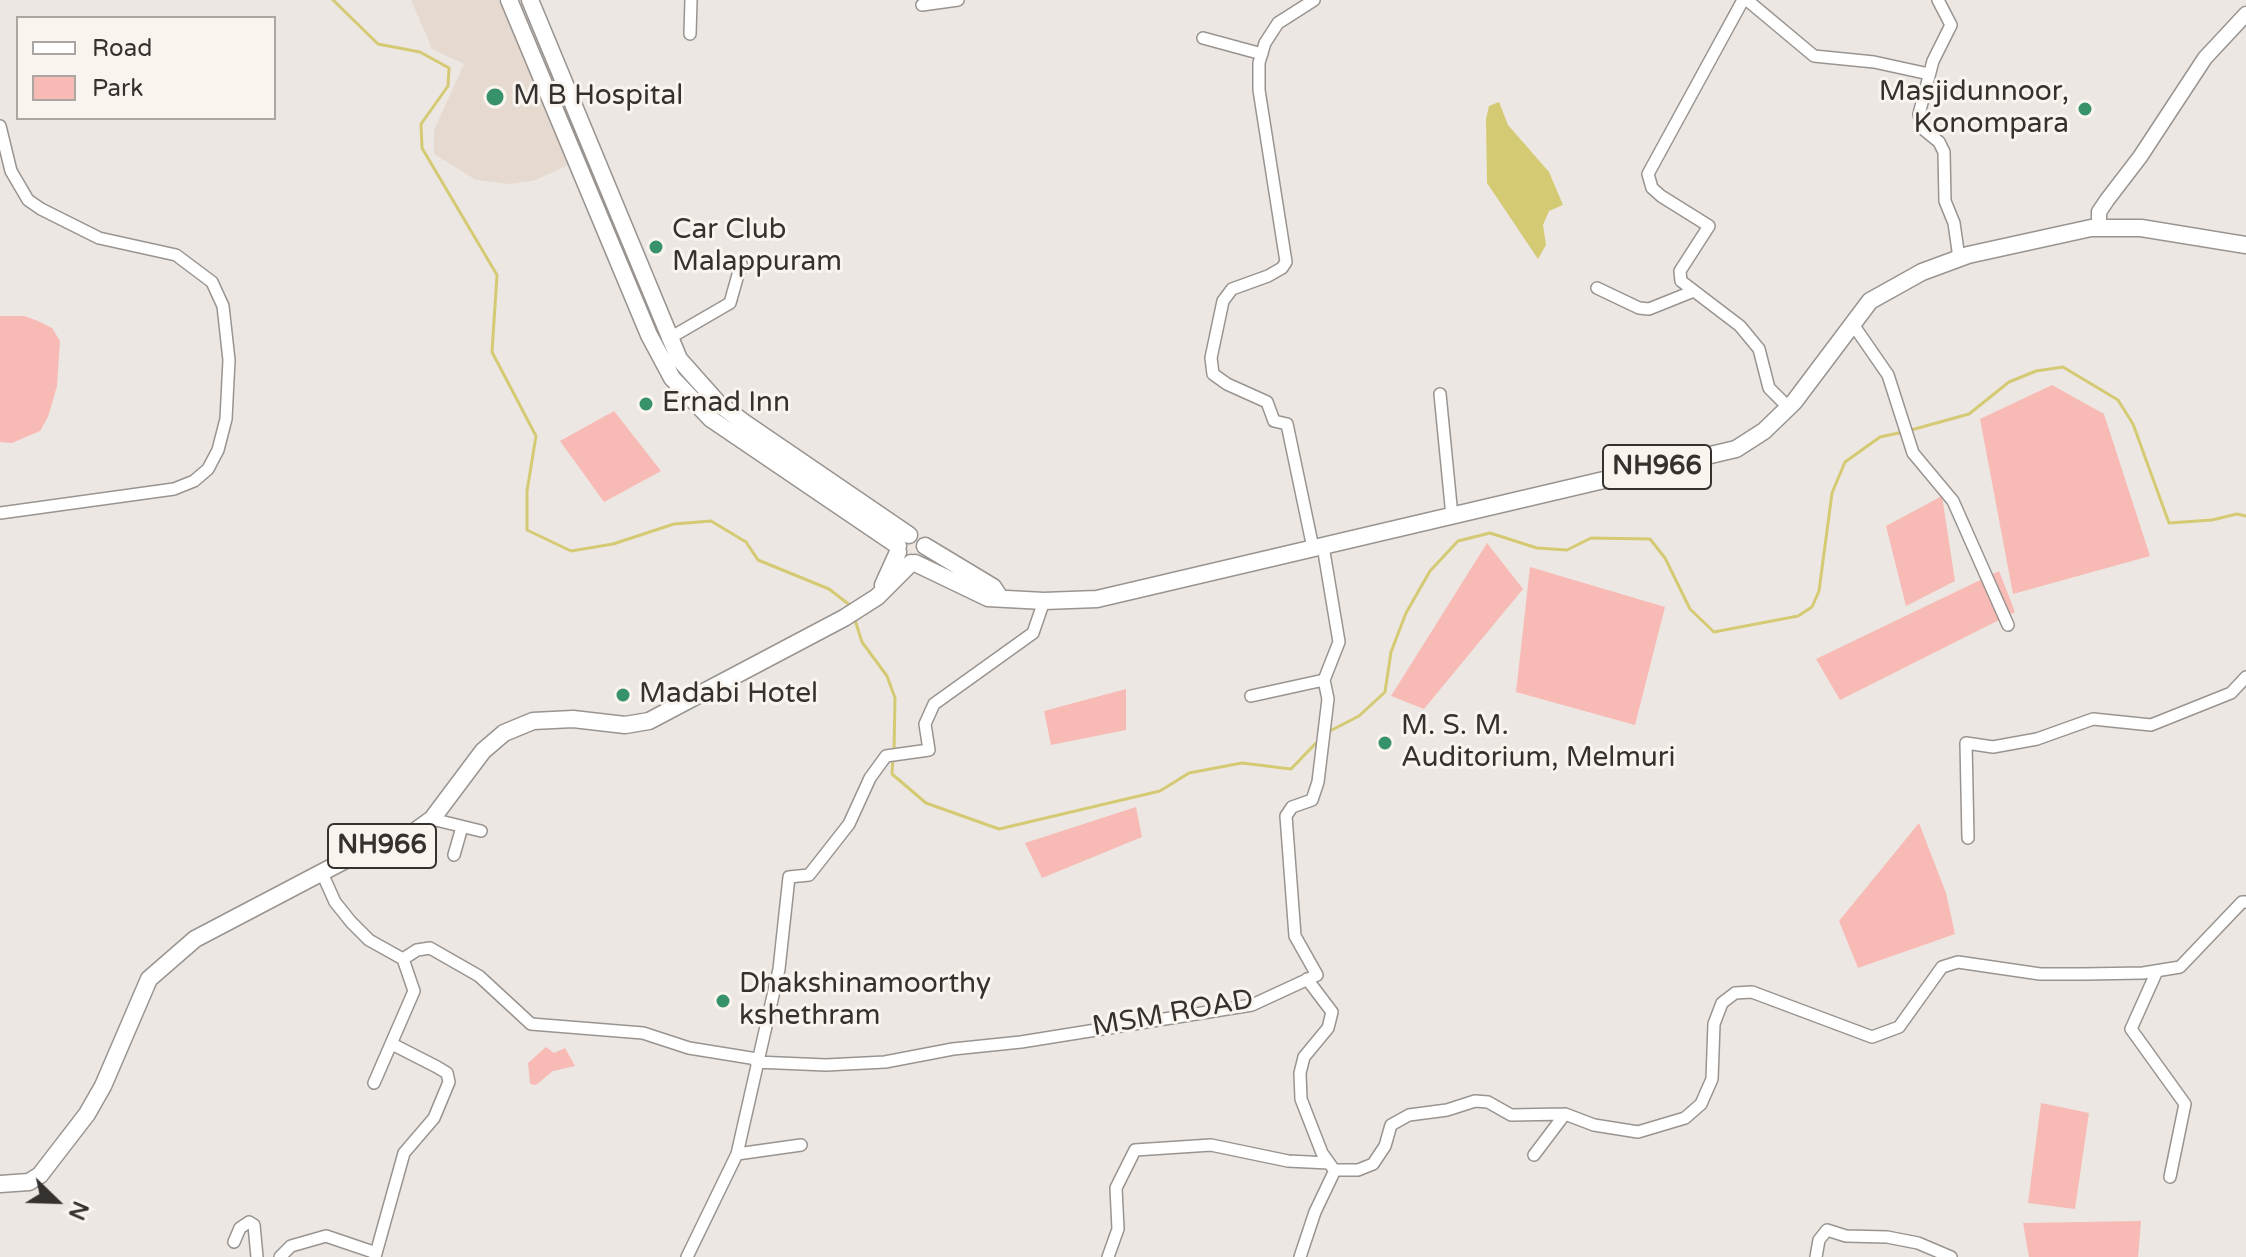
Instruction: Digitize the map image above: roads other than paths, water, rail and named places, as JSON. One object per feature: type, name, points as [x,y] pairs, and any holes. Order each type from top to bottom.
[{"type":"highway","points":[[509,0],[643,322],[672,378],[711,419],[906,552]]},
{"type":"highway","points":[[530,0],[668,339],[679,359],[719,404],[906,552]]},
{"type":"highway","points":[[524,37],[542,29]]},
{"type":"highway","name":"NH966","points":[[0,1184],[29,1182],[40,1175],[87,1114],[103,1086],[149,979],[168,959],[195,939],[357,854],[403,840],[432,819],[483,751],[504,733],[533,721],[573,719],[625,725],[649,721],[844,618],[877,597],[906,552],[988,598],[999,596],[1044,601],[1097,599],[1736,449],[1764,431],[1788,407],[1870,301],[1922,272],[1959,258],[2095,223],[2246,245]]},
{"type":"highway","points":[[906,552],[919,538],[925,546],[993,587],[999,596]]},
{"type":"main road","points":[[2095,223],[2205,58],[2246,14]]},
{"type":"street","points":[[690,34],[691,0]]},
{"type":"street","points":[[922,5],[958,0]]},
{"type":"street","points":[[1300,1257],[1332,1166],[1308,1120],[1301,1099],[1300,1073],[1304,1057],[1328,1028],[1332,1012],[1307,979],[1317,975],[1295,936],[1286,816],[1292,807],[1312,800],[1318,782],[1328,699],[1324,680],[1339,642],[1287,424],[1274,421],[1267,402],[1227,384],[1213,374],[1211,358],[1223,301],[1232,289],[1275,272],[1286,262],[1259,90],[1262,54],[1278,23],[1314,0]]},
{"type":"street","points":[[1788,407],[1769,388],[1759,349],[1750,337],[1681,281],[1680,271],[1709,226],[1661,196],[1652,188],[1648,174],[1745,0],[1814,56],[1874,62],[1929,74]]},
{"type":"street","points":[[1938,0],[1951,25],[1929,74],[1919,114],[1922,128],[1939,142],[1944,152],[1945,201],[1954,223],[1959,258]]},
{"type":"street","points":[[1203,38],[1262,54]]},
{"type":"street","points":[[0,126],[11,171],[28,200],[99,238],[176,255],[212,282],[223,306],[229,360],[226,419],[218,450],[208,469],[194,481],[174,489],[0,513]]},
{"type":"street","points":[[668,339],[730,303],[741,264]]},
{"type":"street","points":[[1597,288],[1639,308],[1649,309],[1694,291]]},
{"type":"street","points":[[1852,323],[1888,375],[1913,453],[1953,501],[2008,625]]},
{"type":"street","points":[[1440,394],[1452,516]]},
{"type":"street","points":[[687,1257],[737,1154],[779,969],[789,877],[809,875],[849,824],[870,778],[886,756],[901,757],[929,750],[925,724],[934,704],[1033,633],[1044,601]]},
{"type":"street","points":[[1968,838],[1966,743],[1993,747],[2037,739],[2093,719],[2151,725],[2231,693],[2246,677]]},
{"type":"street","points":[[1251,696],[1324,680]]},
{"type":"street","points":[[432,819],[481,831]]},
{"type":"street","points":[[454,855],[462,827]]},
{"type":"street","points":[[322,873],[335,902],[351,922],[369,940],[403,959],[414,991],[374,1083]]},
{"type":"street","points":[[1108,1257],[1118,1229],[1116,1188],[1135,1150],[1211,1145],[1288,1161],[1358,1170],[1373,1164],[1385,1146],[1391,1125],[1409,1115],[1447,1110],[1475,1101],[1488,1102],[1511,1115],[1565,1114],[1594,1125],[1638,1132],[1685,1118],[1701,1104],[1712,1079],[1714,1024],[1722,1003],[1735,993],[1752,992],[1872,1037],[1899,1027],[1942,967],[1958,962],[2040,974],[2157,971],[2180,967],[2242,902],[2246,902]]},
{"type":"street","name":"MSM ROAD","points":[[403,959],[417,950],[430,948],[479,976],[531,1024],[643,1033],[689,1048],[756,1061],[826,1065],[885,1062],[953,1049],[1021,1042],[1252,1005],[1307,979]]},
{"type":"street","points":[[2157,971],[2131,1029],[2185,1104],[2170,1177]]},
{"type":"street","points":[[280,1257],[291,1246],[326,1236],[376,1255],[404,1153],[434,1118],[449,1082],[447,1073],[392,1044]]},
{"type":"street","points":[[1534,1155],[1565,1114]]},
{"type":"street","points":[[737,1154],[801,1145]]},
{"type":"street","points":[[234,1242],[240,1228],[249,1222],[254,1225],[257,1257]]},
{"type":"street","points":[[1816,1257],[1819,1240],[1827,1230],[1846,1236],[1887,1237],[1918,1243],[1951,1257]]},
{"type":"waterway","points":[[333,0],[378,44],[420,52],[449,68],[448,86],[421,124],[422,148],[497,275],[492,352],[536,436],[527,491],[527,530],[571,551],[613,544],[674,524],[711,521],[746,542],[758,560],[829,589],[851,606]]},
{"type":"waterway","points":[[1911,430],[1969,414],[2009,382],[2036,371],[2063,367],[2118,400],[2133,424],[2169,523],[2212,520],[2237,514],[2246,516]]},
{"type":"waterway","points":[[1326,733],[1359,716],[1385,692],[1391,652],[1406,613],[1430,571],[1458,541],[1490,533],[1537,548],[1567,550],[1591,538],[1650,539],[1665,558],[1690,609],[1714,632],[1798,616],[1812,607],[1819,591],[1832,493],[1845,462],[1880,437],[1903,432]]},
{"type":"waterway","points":[[854,617],[862,642],[887,676],[895,698],[894,751]]},
{"type":"waterway","points":[[893,758],[892,774],[926,803],[999,829],[1160,791],[1189,773],[1242,763],[1291,769],[1318,741]]},
{"type":"place","name":"M B Hospital","points":[[495,97]]},
{"type":"place","name":"Masjidunnoor, Konompara","points":[[2085,109]]},
{"type":"place","name":"Car Club Malappuram","points":[[656,247]]},
{"type":"place","name":"Ernad Inn","points":[[646,404]]},
{"type":"place","name":"Madabi Hotel","points":[[623,695]]},
{"type":"place","name":"M. S. M. Auditorium, Melmuri","points":[[1385,743]]},
{"type":"place","name":"Dhakshinamoorthy kshethram","points":[[723,1001]]}]
